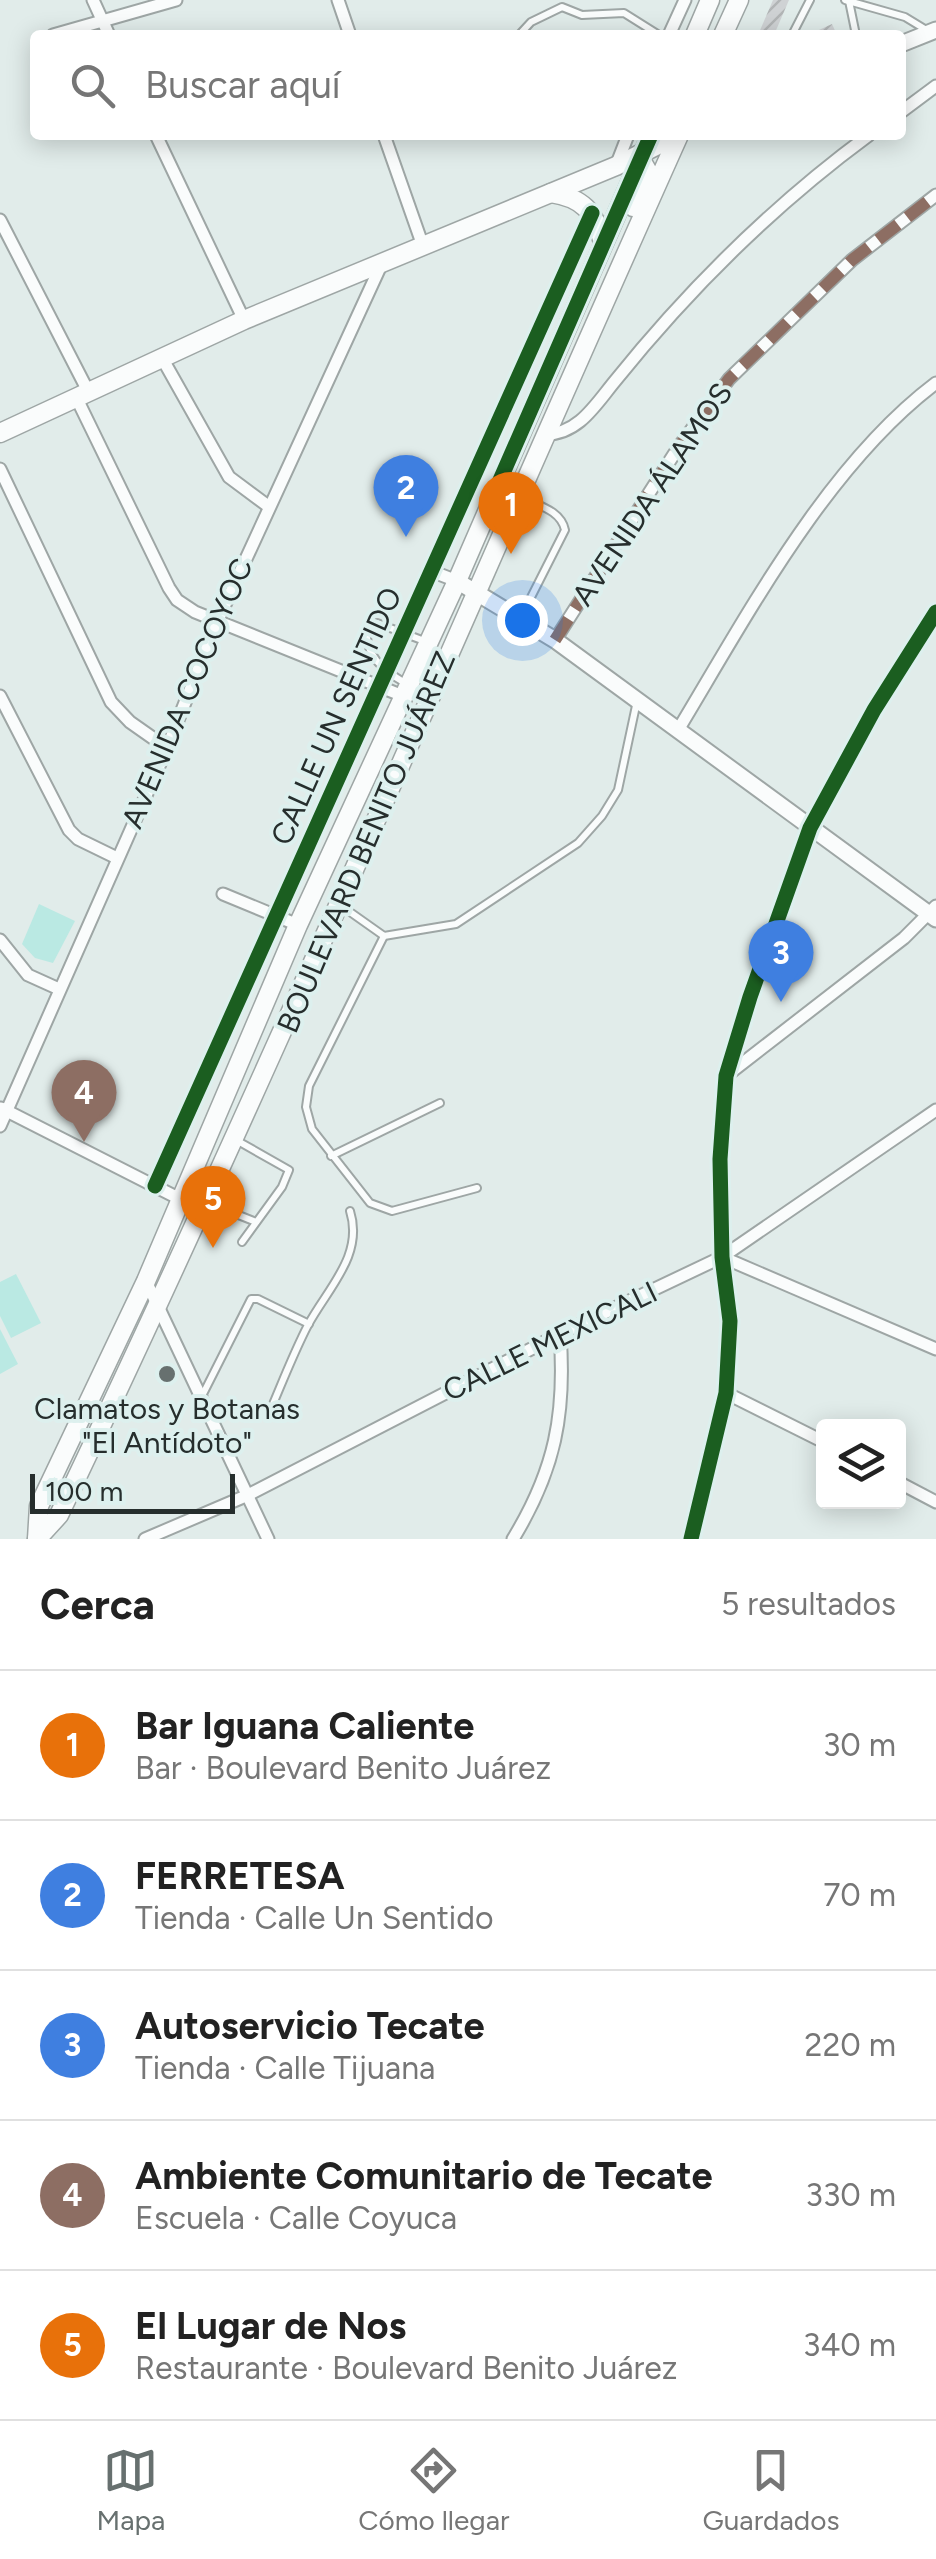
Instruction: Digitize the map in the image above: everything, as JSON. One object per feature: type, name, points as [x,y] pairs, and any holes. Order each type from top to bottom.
[{"type":"main road","points":[[697,30],[710,0]]},
{"type":"main road","points":[[727,30],[739,0]]},
{"type":"main road","name":"BOULEVARD BENITO JUÁREZ","points":[[37,1539],[39,1506],[146,1281],[298,925],[457,581],[648,140]]},
{"type":"main road","points":[[0,433],[244,320],[641,156],[669,140]]},
{"type":"main road","name":"BOULEVARD BENITO JUÁREZ","points":[[37,1539],[60,1515],[158,1308],[676,140]]},
{"type":"main road","points":[[627,251],[626,224],[648,172],[641,156]]},
{"type":"main road","points":[[550,193],[572,196],[592,213],[602,242]]},
{"type":"street","points":[[93,0],[106,30]]},
{"type":"street","points":[[70,30],[176,0]]},
{"type":"street","points":[[338,0],[348,30]]},
{"type":"street","points":[[671,30],[684,0]]},
{"type":"street","points":[[906,42],[933,31]]},
{"type":"street","points":[[906,108],[936,86]]},
{"type":"street","points":[[158,140],[244,320]]},
{"type":"street","points":[[386,140],[423,246]]},
{"type":"street","points":[[616,166],[626,140]]},
{"type":"street","points":[[545,434],[561,434],[582,421],[664,320],[808,180],[863,140]]},
{"type":"street","name":"AVENIDA ÁLAMOS","points":[[555,640],[678,448],[729,379],[852,260],[936,195]]},
{"type":"street","name":"CALLE UN SENTIDO","points":[[154,1186],[592,213]]},
{"type":"street","points":[[0,220],[169,588],[186,608],[381,686],[405,690]]},
{"type":"street","name":"AVENIDA COCOYOC","points":[[0,1126],[3,1110],[166,748],[216,622],[382,263]]},
{"type":"street","points":[[162,358],[229,477],[268,506]]},
{"type":"street","points":[[678,730],[742,624],[824,502],[890,425],[936,383]]},
{"type":"street","points":[[0,469],[111,702],[130,722],[166,748]]},
{"type":"street","points":[[431,571],[475,590],[555,640],[810,828],[934,913],[726,1076]]},
{"type":"street","points":[[691,1539],[726,1393],[730,1322],[722,1257],[720,1159],[726,1076],[810,828],[874,710],[936,612]]},
{"type":"street","points":[[0,696],[69,830],[78,839],[117,858]]},
{"type":"street","points":[[222,894],[298,925]]},
{"type":"street","points":[[0,940],[28,975],[59,989]]},
{"type":"street","points":[[3,1110],[180,1199]]},
{"type":"street","name":"CALLE MEXICALI","points":[[145,1539],[248,1495],[560,1334],[722,1257],[936,1110]]},
{"type":"street","points":[[722,1257],[936,1349]]},
{"type":"street","points":[[146,1281],[268,1539]]},
{"type":"street","points":[[513,1539],[530,1511],[559,1431],[563,1380],[560,1334]]},
{"type":"street","points":[[726,1393],[816,1438]]},
{"type":"street","points":[[906,1486],[936,1502]]},
{"type":"lane","points":[[795,30],[810,0]]},
{"type":"lane","points":[[855,30],[847,1],[905,16],[933,31]]},
{"type":"lane","points":[[524,30],[531,22],[562,8],[582,15],[624,13],[651,30]]},
{"type":"lane","points":[[518,496],[553,512],[563,520],[565,530],[520,618]]},
{"type":"lane","points":[[405,690],[368,650],[368,628],[376,623],[428,642]]},
{"type":"lane","points":[[340,904],[384,936],[456,924],[578,842],[602,816],[618,790],[637,700]]},
{"type":"lane","points":[[384,936],[310,1086],[306,1107],[312,1129],[370,1203],[392,1210],[477,1188]]},
{"type":"lane","points":[[330,1156],[440,1104]]},
{"type":"lane","points":[[235,1139],[289,1170],[282,1187],[242,1242]]},
{"type":"lane","points":[[206,1202],[256,1222]]},
{"type":"lane","points":[[272,1404],[309,1324],[346,1263],[355,1229],[350,1211]]},
{"type":"lane","points":[[201,1398],[250,1299],[258,1298],[309,1324]]},
{"type":"shaded area","points":[[39,904],[75,921],[53,963],[35,958],[22,944]]},
{"type":"shaded area","points":[[16,1274],[41,1323],[11,1338],[0,1316],[0,1282]]},
{"type":"shaded area","points":[[0,1329],[18,1364],[0,1374]]},
{"type":"building","points":[[773,0],[789,0],[776,30],[760,30]]},
{"type":"marked path","points":[[555,640],[678,448],[729,379],[852,260],[936,195]]},
{"type":"cycle path","points":[[497,487],[649,140]]},
{"type":"cycle path","points":[[155,1186],[592,213]]},
{"type":"cycle path","points":[[691,1539],[726,1393],[730,1321],[722,1257],[720,1159],[726,1076],[810,828],[874,710],[936,612]]},
{"type":"place","name":"FERRETESA","points":[[406,537]]},
{"type":"place","name":"Bar Iguana Caliente","points":[[511,554]]},
{"type":"place","name":"Autoservicio Tecate","points":[[781,1002]]},
{"type":"place","name":"Ambiente Comunitario de Tecate","points":[[84,1142]]},
{"type":"place","name":"El Lugar de Nos","points":[[213,1248]]},
{"type":"place","name":"Clamatos y Botanas \"El Antídoto\"","points":[[167,1374]]}]
